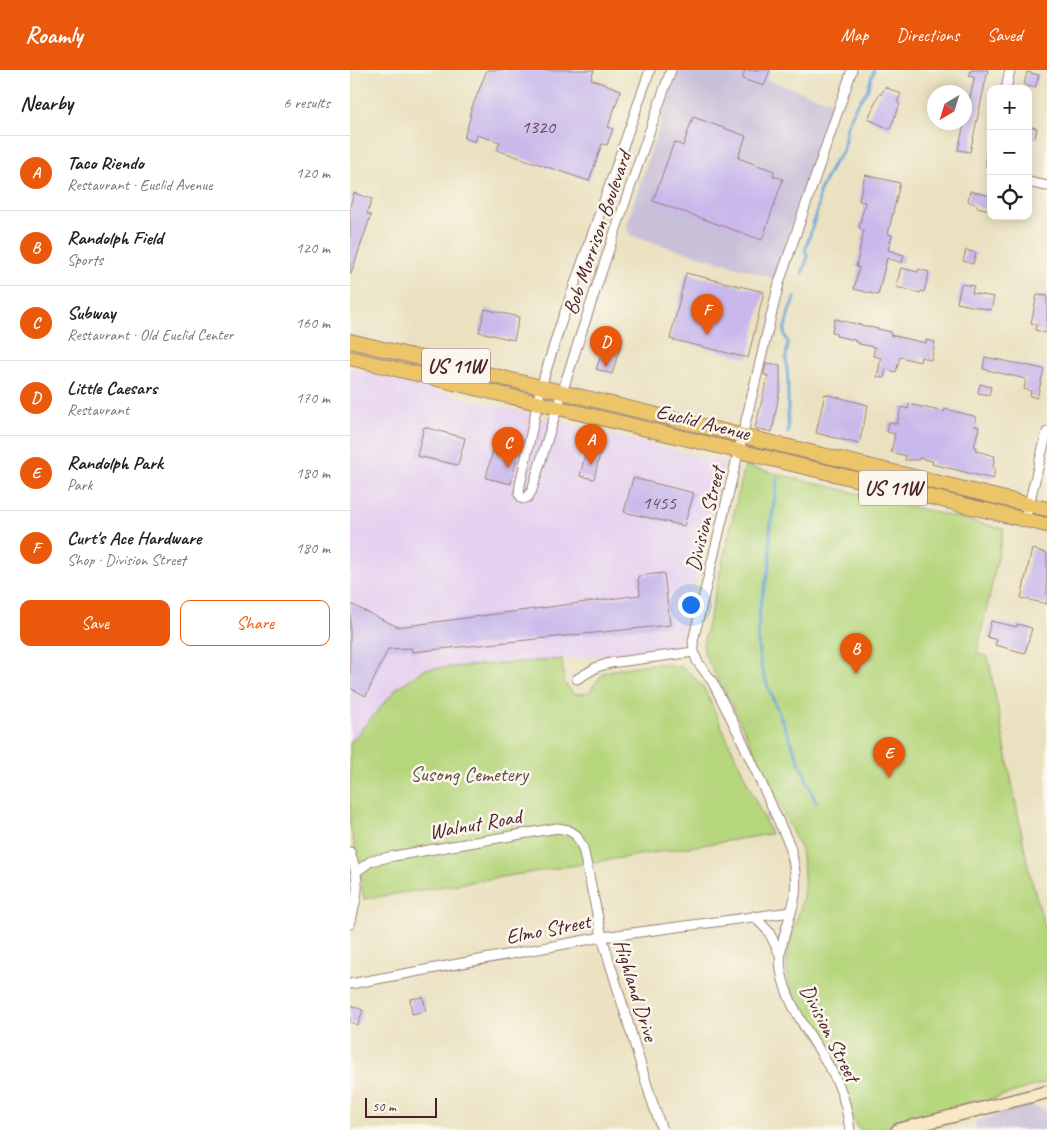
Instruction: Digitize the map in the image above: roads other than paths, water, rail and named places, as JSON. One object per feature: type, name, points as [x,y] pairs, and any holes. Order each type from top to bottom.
[{"type":"main road","name":"Euclid Avenue","points":[[350,341],[1047,508]]},
{"type":"main road","name":"Euclid Avenue","points":[[350,358],[1047,525]]},
{"type":"street","name":"Bob Morrison Boulevard","points":[[650,70],[560,326],[541,387],[520,485],[519,494],[523,499],[528,497],[532,490],[611,241],[671,70]]},
{"type":"street","name":"Division Street","points":[[850,1130],[846,1106],[839,1086],[794,1007],[785,986],[781,970],[782,942],[791,912],[796,880],[790,846],[739,734],[694,652],[693,641],[780,283],[852,70]]},
{"type":"street","points":[[1007,85],[1010,70]]},
{"type":"street","points":[[1032,183],[1047,186]]},
{"type":"street","points":[[1025,520],[1047,432]]},
{"type":"street","points":[[577,679],[597,667],[610,663],[694,652]]},
{"type":"street","name":"Walnut Road","points":[[357,871],[371,862],[394,856],[557,828],[568,830],[576,835],[581,841],[585,858]]},
{"type":"street","points":[[350,852],[357,871],[357,892],[350,924]]},
{"type":"street","name":"Highland Drive","points":[[585,858],[602,937],[662,1130]]},
{"type":"street","name":"Elmo Street","points":[[350,984],[602,937],[791,912]]},
{"type":"street","points":[[754,916],[769,932],[781,956]]},
{"type":"street","points":[[898,1130],[1047,1092]]},
{"type":"waterway","points":[[802,274],[808,256],[805,251],[818,208],[819,193],[833,164],[843,151],[847,126],[856,106],[867,91],[874,70]]},
{"type":"waterway","points":[[788,433],[786,357],[788,343],[784,332],[789,311],[795,297]]},
{"type":"waterway","points":[[778,477],[770,529],[770,563],[759,612],[758,645],[761,666],[768,687],[816,802]]},
{"type":"place","name":"Curt's Ace Hardware","points":[[707,335]]},
{"type":"place","name":"Little Caesars","points":[[606,367]]},
{"type":"place","name":"Taco Riendo","points":[[591,465]]},
{"type":"place","name":"Subway","points":[[508,468]]},
{"type":"place","name":"Randolph Field","points":[[856,674]]},
{"type":"place","name":"Randolph Park","points":[[889,778]]},
{"type":"park label","name":"Susong Cemetery","points":[[469,774]]}]
